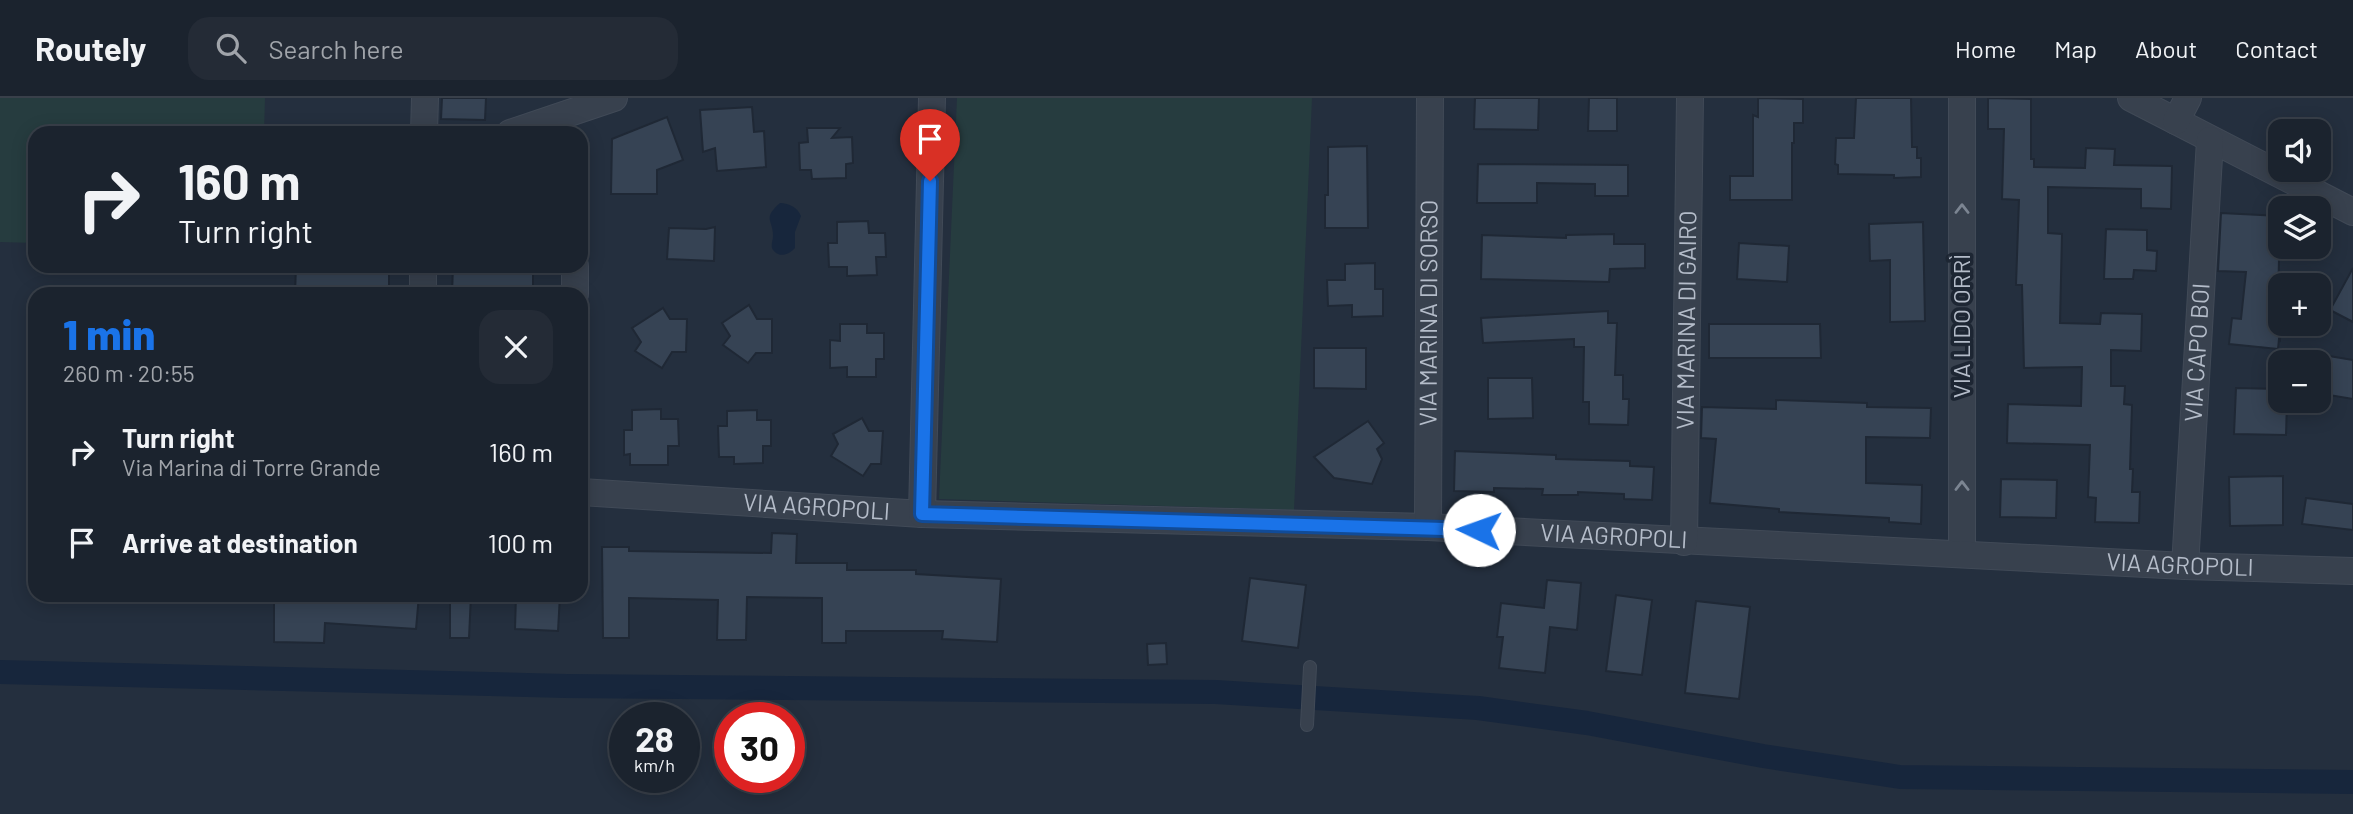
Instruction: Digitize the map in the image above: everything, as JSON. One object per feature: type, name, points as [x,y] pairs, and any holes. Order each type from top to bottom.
[{"type":"street","points":[[424,126],[425,98]]},
{"type":"street","points":[[534,126],[576,114],[614,98]]},
{"type":"street","points":[[922,514],[932,98]]},
{"type":"street","name":"VIA MARINA DI SORSO","points":[[1428,527],[1430,98]]},
{"type":"street","name":"VIA MARINA DI GAIRO","points":[[1684,542],[1690,98]]},
{"type":"street","name":"VIA LIDO ORRÌ","points":[[1962,98],[1962,554]]},
{"type":"street","points":[[2155,107],[2188,98]]},
{"type":"street","points":[[2155,107],[2210,139],[2353,212]]},
{"type":"street","name":"VIA CAPO BOI","points":[[2185,566],[2210,139]]},
{"type":"street","name":"VIA AGROPOLI","points":[[588,492],[922,514],[1428,527],[2185,566],[2353,571]]},
{"type":"lane","points":[[1307,726],[1310,667]]},
{"type":"green space","points":[[0,98],[265,98],[264,126],[28,126],[28,243],[0,242]]},
{"type":"green space","points":[[957,98],[1312,98],[1294,510],[939,499]]},
{"type":"water","points":[[780,203],[793,206],[801,216],[795,232],[795,248],[783,255],[772,248],[773,230],[770,219],[771,213]]},
{"type":"building","points":[[442,98],[486,98],[485,120],[441,119]]},
{"type":"building","points":[[1475,98],[1539,98],[1538,130],[1474,129]]},
{"type":"building","points":[[1589,98],[1617,98],[1617,131],[1588,131]]},
{"type":"building","points":[[1758,98],[1803,99],[1803,123],[1794,123],[1792,200],[1730,200],[1730,176],[1753,176],[1753,115],[1758,117]]},
{"type":"building","points":[[1856,98],[1911,98],[1912,147],[1917,147],[1917,158],[1921,158],[1921,177],[1838,174],[1838,165],[1835,164],[1836,138],[1854,138]]},
{"type":"building","points":[[1988,98],[2031,99],[2031,159],[2034,159],[2034,167],[2085,168],[2086,148],[2115,149],[2114,165],[2172,166],[2171,209],[2141,208],[2141,189],[2048,187],[2048,233],[2062,234],[2060,323],[2100,324],[2101,313],[2142,314],[2141,351],[2111,350],[2111,386],[2125,386],[2124,404],[2132,405],[2130,469],[2133,469],[2132,492],[2140,492],[2139,523],[2095,522],[2096,498],[2088,497],[2090,445],[2007,443],[2008,404],[2081,406],[2082,367],[2024,368],[2022,285],[2016,285],[2019,200],[2002,199],[2004,129],[1988,129]]},
{"type":"building","points":[[752,107],[754,132],[764,131],[766,167],[717,171],[715,148],[703,152],[700,110]]},
{"type":"building","points":[[667,117],[683,160],[657,170],[657,194],[611,194],[612,139]]},
{"type":"building","points":[[807,128],[840,128],[832,138],[852,137],[853,163],[846,164],[846,178],[812,179],[811,170],[800,170],[799,143],[808,142]]},
{"type":"building","points":[[1367,146],[1368,228],[1325,228],[1328,147]]},
{"type":"building","points":[[1478,164],[1628,165],[1628,196],[1595,196],[1595,184],[1537,183],[1537,203],[1477,203]]},
{"type":"building","points":[[2221,213],[2268,215],[2268,259],[2279,259],[2279,273],[2268,273],[2268,336],[2280,336],[2278,349],[2229,344],[2232,318],[2241,319],[2246,272],[2218,271]]},
{"type":"building","points":[[868,221],[869,233],[885,233],[886,257],[876,257],[877,275],[847,276],[847,267],[829,267],[828,243],[837,243],[837,222]]},
{"type":"building","points":[[1923,222],[1925,321],[1890,322],[1890,260],[1870,261],[1869,224]]},
{"type":"building","points":[[715,227],[714,261],[667,259],[669,228]]},
{"type":"building","points":[[2106,229],[2147,230],[2147,250],[2157,251],[2156,271],[2134,270],[2133,279],[2104,279]]},
{"type":"building","points":[[1614,234],[1614,244],[1645,244],[1645,268],[1610,269],[1609,282],[1481,279],[1482,235],[1566,238],[1566,235]]},
{"type":"building","points":[[1739,243],[1789,246],[1787,282],[1737,279]]},
{"type":"building","points":[[1375,263],[1375,289],[1383,289],[1383,316],[1352,317],[1352,305],[1328,306],[1327,280],[1345,280],[1345,264]]},
{"type":"building","points":[[2353,268],[2353,322],[2331,308]]},
{"type":"building","points":[[296,273],[389,273],[389,287],[295,287]]},
{"type":"building","points":[[453,273],[533,273],[533,287],[452,287]]},
{"type":"building","points":[[749,305],[757,319],[772,319],[772,353],[756,353],[748,363],[723,345],[730,336],[722,323]]},
{"type":"building","points":[[663,308],[670,319],[687,319],[686,352],[672,352],[662,368],[635,351],[641,342],[632,328]]},
{"type":"building","points":[[1608,311],[1608,323],[1617,323],[1615,375],[1623,375],[1623,399],[1629,399],[1628,425],[1589,424],[1589,402],[1583,402],[1584,347],[1574,347],[1574,339],[1483,343],[1481,318]]},
{"type":"building","points":[[840,324],[867,324],[867,333],[884,333],[884,359],[876,359],[876,377],[847,377],[847,367],[830,368],[830,340],[840,341]]},
{"type":"building","points":[[1709,324],[1820,324],[1821,358],[1709,358]]},
{"type":"building","points":[[1314,348],[1366,348],[1366,389],[1314,388]]},
{"type":"building","points":[[2331,356],[2353,360],[2353,399],[2331,395]]},
{"type":"building","points":[[1488,378],[1532,378],[1533,418],[1488,419]]},
{"type":"building","points":[[2236,388],[2268,389],[2268,413],[2287,413],[2286,435],[2234,434]]},
{"type":"building","points":[[1776,400],[1867,403],[1867,407],[1931,408],[1930,438],[1866,437],[1866,483],[1922,485],[1921,524],[1889,522],[1889,518],[1779,512],[1779,509],[1710,503],[1716,439],[1701,438],[1702,407],[1776,409]]},
{"type":"building","points":[[661,409],[661,419],[678,419],[679,446],[668,446],[668,465],[630,465],[630,454],[624,455],[624,430],[632,430],[632,410]]},
{"type":"building","points":[[757,410],[757,420],[771,420],[771,446],[763,446],[763,463],[734,464],[734,457],[719,457],[718,426],[727,426],[727,411]]},
{"type":"building","points":[[862,418],[869,431],[883,431],[881,464],[871,464],[863,476],[831,456],[838,444],[833,434]]},
{"type":"building","points":[[1368,421],[1384,443],[1377,449],[1382,459],[1372,484],[1334,478],[1314,457]]},
{"type":"building","points":[[1455,451],[1556,455],[1556,459],[1630,461],[1630,466],[1654,467],[1652,500],[1624,499],[1624,494],[1578,492],[1578,495],[1542,495],[1543,489],[1494,488],[1494,492],[1454,491]]},
{"type":"building","points":[[2283,476],[2283,525],[2230,526],[2229,477]]},
{"type":"building","points":[[2001,479],[2057,480],[2056,518],[2000,517]]},
{"type":"building","points":[[2306,498],[2353,504],[2353,530],[2302,524]]},
{"type":"building","points":[[772,533],[797,534],[796,563],[847,563],[847,570],[916,570],[916,574],[1001,579],[997,642],[942,639],[943,631],[846,631],[846,643],[822,643],[822,598],[747,597],[746,640],[717,640],[718,600],[629,598],[629,638],[603,638],[602,547],[629,547],[629,551],[771,553]]},
{"type":"building","points":[[1250,578],[1306,585],[1298,648],[1242,641]]},
{"type":"building","points":[[1547,580],[1581,583],[1577,630],[1550,627],[1545,673],[1499,668],[1503,637],[1497,637],[1501,603],[1544,608]]},
{"type":"building","points":[[1616,595],[1652,600],[1642,675],[1606,671]]},
{"type":"building","points":[[1696,601],[1750,607],[1739,699],[1685,693]]},
{"type":"building","points":[[274,602],[418,602],[416,629],[325,623],[324,643],[274,642]]},
{"type":"building","points":[[450,602],[471,602],[469,638],[450,638]]},
{"type":"building","points":[[516,602],[560,602],[558,631],[515,629]]},
{"type":"building","points":[[1166,643],[1167,664],[1148,665],[1147,644]]},
{"type":"waterway","points":[[0,672],[566,686],[1216,692],[1478,708],[1587,723],[1763,756],[1900,777],[2353,782]]},
{"type":"route","points":[[930,181],[922,514],[1479,530]]}]
